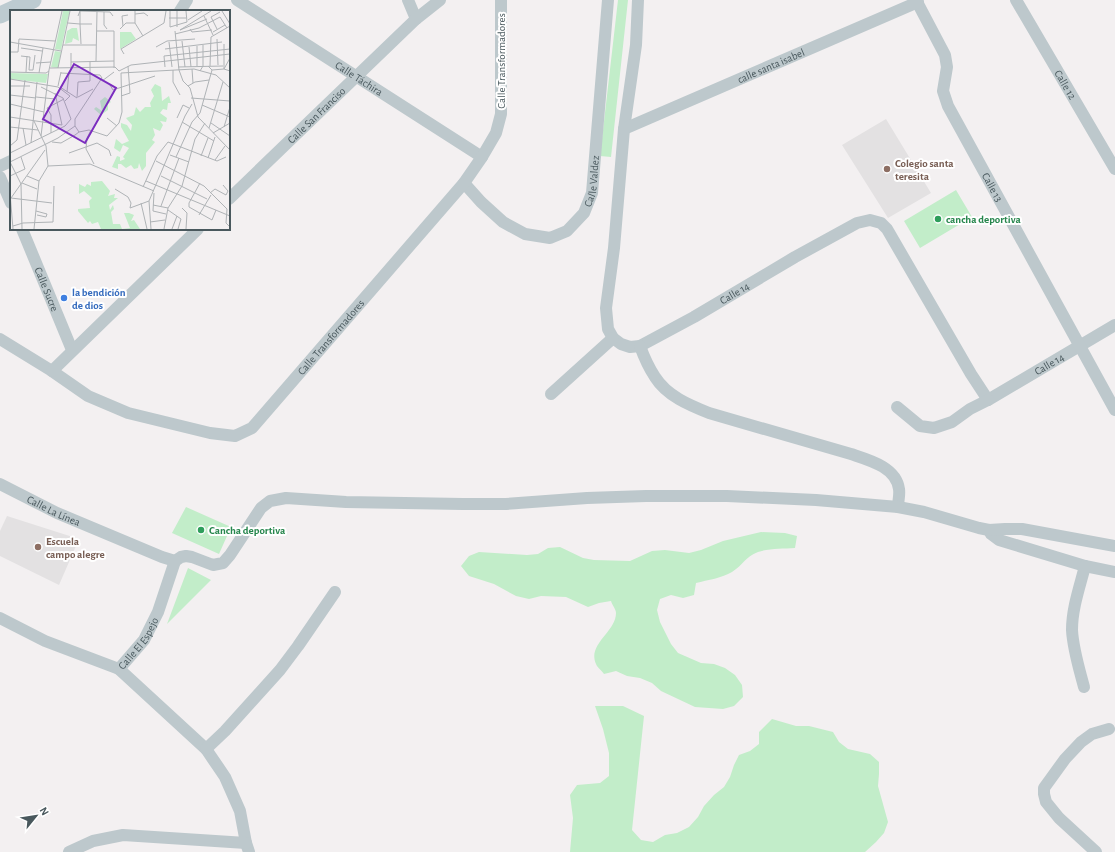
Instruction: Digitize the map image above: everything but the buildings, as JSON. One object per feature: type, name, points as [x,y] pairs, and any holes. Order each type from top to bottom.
[{"type":"street","points":[[0,14],[33,0]]},
{"type":"street","points":[[181,10],[187,0]]},
{"type":"street","name":"Calle Táchira","points":[[237,0],[482,157]]},
{"type":"street","points":[[408,0],[416,19]]},
{"type":"street","name":"Calle San Franciso","points":[[230,198],[416,19],[440,0]]},
{"type":"street","name":"Calle Transformadores","points":[[0,339],[52,371],[88,396],[128,413],[210,433],[235,436],[252,428],[464,183],[496,133],[501,114],[501,0]]},
{"type":"street","name":"Calle Valdez","points":[[464,183],[502,222],[525,234],[550,238],[567,231],[584,213],[592,193],[608,0]]},
{"type":"street","points":[[638,0],[636,45],[624,128],[614,248],[606,308],[608,329],[613,338],[621,344],[630,347],[640,346],[655,377],[662,386],[674,396],[694,407],[709,413],[866,459],[888,469],[898,484],[898,507]]},
{"type":"street","name":"Calle 12","points":[[1016,0],[1115,169]]},
{"type":"street","name":"calle santa isabel","points":[[624,128],[917,1]]},
{"type":"street","name":"Calle 13","points":[[917,1],[945,55],[947,67],[943,91],[948,106],[1115,410]]},
{"type":"street","points":[[0,166],[10,161]]},
{"type":"street","points":[[0,177],[10,201]]},
{"type":"street","name":"Calle 14","points":[[640,346],[694,317],[795,257],[857,223],[870,220],[881,223],[887,229],[971,374],[988,400],[1115,325]]},
{"type":"street","name":"Calle Sucre","points":[[22,230],[72,350]]},
{"type":"street","points":[[52,371],[197,230]]},
{"type":"street","points":[[551,394],[613,338]]},
{"type":"street","points":[[897,407],[920,426],[934,428],[952,422],[970,409],[988,400]]},
{"type":"street","name":"Calle La Línea","points":[[0,484],[57,513],[175,561]]},
{"type":"street","points":[[175,561],[186,556],[213,565],[223,563],[230,555],[260,508],[270,501],[286,498],[346,502],[463,504],[506,504],[618,497],[727,496],[829,501],[898,507],[924,512],[989,530],[1022,529],[1115,546]]},
{"type":"street","points":[[989,530],[991,534],[999,540],[1085,566],[1115,572]]},
{"type":"street","name":"Calle El Espejo","points":[[0,618],[45,641],[120,669],[144,640],[158,612],[175,561]]},
{"type":"street","points":[[1084,687],[1073,641],[1072,629],[1075,605],[1085,566]]},
{"type":"street","points":[[206,750],[280,670],[335,592]]},
{"type":"street","points":[[69,852],[93,841],[123,835],[247,847],[240,811],[225,778],[206,750],[120,669]]},
{"type":"street","points":[[1096,852],[1059,818],[1046,802],[1044,788],[1065,759],[1081,742],[1092,734],[1109,729]]},
{"type":"shaded area","name":"Colegio santa teresita","points":[[886,119],[931,193],[888,218],[842,145]]},
{"type":"shaded area","name":"Escuela campo alegre","points":[[7,516],[79,539],[59,585],[0,556],[0,531]]},
{"type":"green space","points":[[618,0],[628,0],[611,157],[600,156]]},
{"type":"green space","name":"cancha deportiva","points":[[956,190],[972,217],[920,248],[904,221]]},
{"type":"green space","name":"Cancha deportiva","points":[[186,507],[231,527],[219,554],[172,533]]},
{"type":"green space","points":[[761,532],[785,533],[797,536],[795,548],[772,549],[758,552],[750,556],[728,574],[715,579],[696,583],[694,595],[683,598],[671,595],[660,599],[657,610],[660,622],[671,644],[678,653],[701,663],[714,664],[725,668],[735,675],[742,685],[743,697],[734,706],[723,709],[695,707],[661,691],[652,683],[640,678],[627,676],[616,671],[604,674],[597,665],[594,657],[598,644],[615,620],[616,612],[611,601],[588,607],[566,597],[541,596],[529,599],[516,596],[494,584],[469,576],[461,566],[469,556],[479,552],[527,555],[538,554],[548,548],[560,547],[583,558],[594,560],[630,561],[652,551],[665,550],[689,553],[723,541]]},
{"type":"green space","points":[[188,568],[211,580],[167,624]]},
{"type":"green space","points":[[595,706],[623,706],[644,716],[632,830],[641,840],[653,842],[665,835],[677,833],[689,827],[698,817],[704,806],[724,787],[739,755],[750,751],[759,744],[759,732],[772,719],[796,726],[809,726],[833,732],[839,742],[848,749],[870,754],[879,762],[878,786],[888,822],[884,833],[865,852],[570,852],[573,818],[570,795],[577,785],[600,783],[609,776],[609,753]]},
{"type":"place","name":"Colegio santa teresita","points":[[887,169]]},
{"type":"place","name":"cancha deportiva","points":[[938,219]]},
{"type":"place","name":"la bendición de dios","points":[[64,298]]},
{"type":"place","name":"Cancha deportiva","points":[[201,530]]},
{"type":"place","name":"Escuela campo alegre","points":[[38,547]]}]
